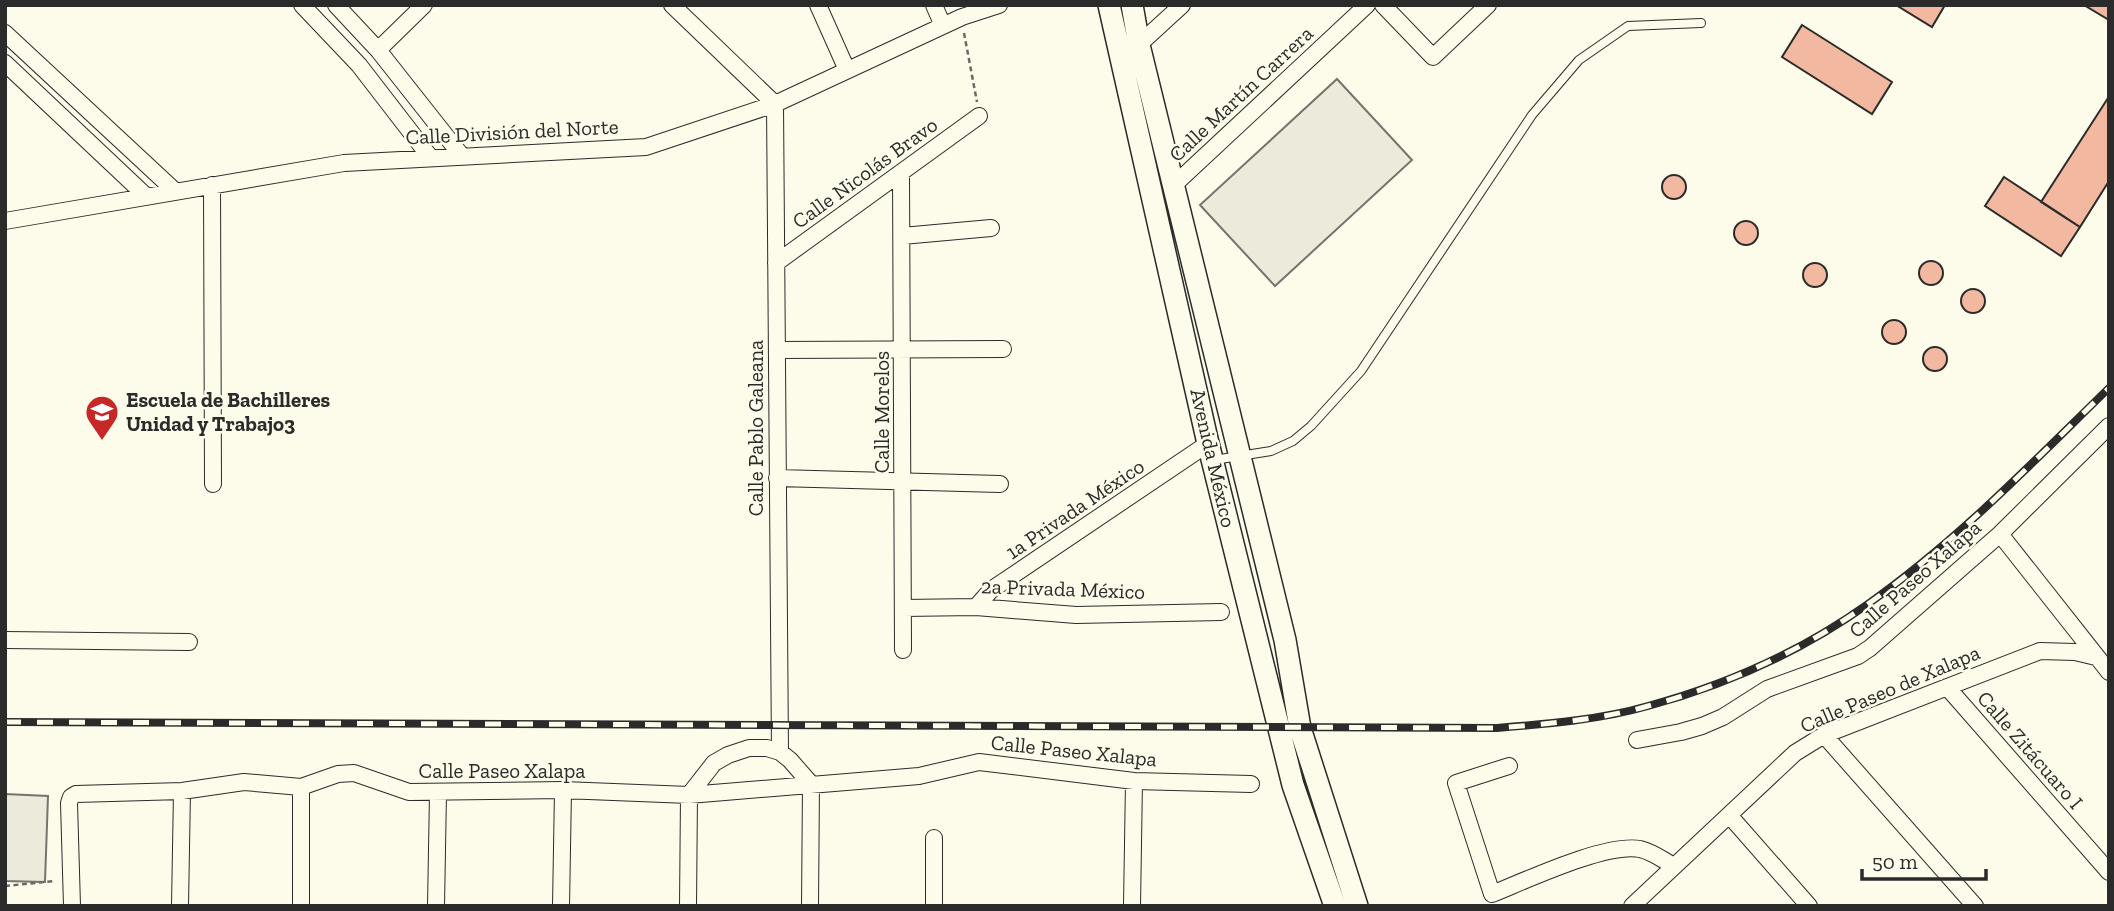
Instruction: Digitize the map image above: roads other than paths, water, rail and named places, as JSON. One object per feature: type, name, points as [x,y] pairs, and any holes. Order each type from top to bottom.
[{"type":"main road","name":"Avenida México","points":[[1109,5],[1206,454],[1293,785],[1335,906]]},
{"type":"main road","name":"Avenida México","points":[[1132,5],[1139,45],[1285,640],[1300,728],[1357,906]]},
{"type":"main road","points":[[1257,644],[1285,640]]},
{"type":"street","points":[[302,5],[359,65],[430,157]]},
{"type":"street","points":[[336,5],[377,50],[461,155]]},
{"type":"street","points":[[377,50],[424,5]]},
{"type":"street","points":[[672,5],[775,104]]},
{"type":"street","points":[[818,5],[848,71]]},
{"type":"street","points":[[934,5],[943,26]]},
{"type":"street","name":"Calle División del Norte","points":[[5,221],[344,163],[646,147],[775,104],[943,26],[999,5]]},
{"type":"street","points":[[1121,58],[1182,5]]},
{"type":"street","name":"Calle Martín Carrera","points":[[1175,184],[1367,5]]},
{"type":"street","points":[[1383,5],[1433,57],[1488,5]]},
{"type":"street","points":[[5,33],[175,191]]},
{"type":"street","points":[[5,63],[146,196]]},
{"type":"street","name":"Calle Pablo Galeana","points":[[775,104],[780,752]]},
{"type":"street","name":"Calle Nicolás Bravo","points":[[776,263],[979,116]]},
{"type":"street","name":"Calle Morelos","points":[[901,174],[903,650]]},
{"type":"street","points":[[212,185],[213,484]]},
{"type":"street","points":[[902,236],[991,228]]},
{"type":"street","points":[[777,350],[1003,349]]},
{"type":"street","name":"Calle Paseo Xalapa","points":[[1637,740],[1702,726],[1723,717],[1767,690],[1858,656],[2000,534],[2109,426]]},
{"type":"street","name":"1a Privada México","points":[[976,607],[991,590],[1206,454]]},
{"type":"street","points":[[778,478],[1000,484]]},
{"type":"street","points":[[2000,534],[2109,672]]},
{"type":"street","name":"2a Privada México","points":[[903,608],[976,607],[1076,615],[1221,612]]},
{"type":"street","points":[[5,640],[189,642]]},
{"type":"street","name":"Calle Paseo de Xalapa","points":[[1640,903],[1674,866],[1795,753],[1824,735],[2040,651],[2057,649],[2096,657]]},
{"type":"street","name":"Calle Zitácuaro I","points":[[1947,687],[2109,872]]},
{"type":"street","points":[[1824,735],[1975,906]]},
{"type":"street","points":[[688,906],[689,795],[706,772],[727,755],[749,748],[767,748],[780,752],[811,784],[810,906]]},
{"type":"street","name":"Calle Paseo Xalapa","points":[[72,906],[69,803],[71,797],[76,794],[182,791],[244,782],[301,787],[338,774],[354,773],[409,792],[563,790],[689,795],[919,776],[979,762],[1134,781],[1251,784]]},
{"type":"street","points":[[1509,766],[1456,783],[1492,894],[1598,853],[1621,849],[1639,849],[1653,853],[1674,866]]},
{"type":"street","points":[[1132,906],[1134,781]]},
{"type":"street","points":[[301,787],[301,906]]},
{"type":"street","points":[[561,906],[563,790]]},
{"type":"street","points":[[180,906],[182,791]]},
{"type":"street","points":[[436,906],[438,793]]},
{"type":"street","points":[[1729,815],[1809,906]]},
{"type":"street","points":[[934,838],[934,906]]},
{"type":"lane","points":[[1206,454],[1240,456],[1271,451],[1293,441],[1311,426],[1362,371],[1532,115],[1579,60],[1628,26],[1701,23]]},
{"type":"railway","points":[[5,722],[1496,728],[1592,718],[1629,711],[1706,688],[1763,665],[1843,621],[1900,580],[1963,528],[2109,388]]},
{"type":"place","name":"Escuela de Bachilleres Unidad y Trabajo3","points":[[102,442]]}]
